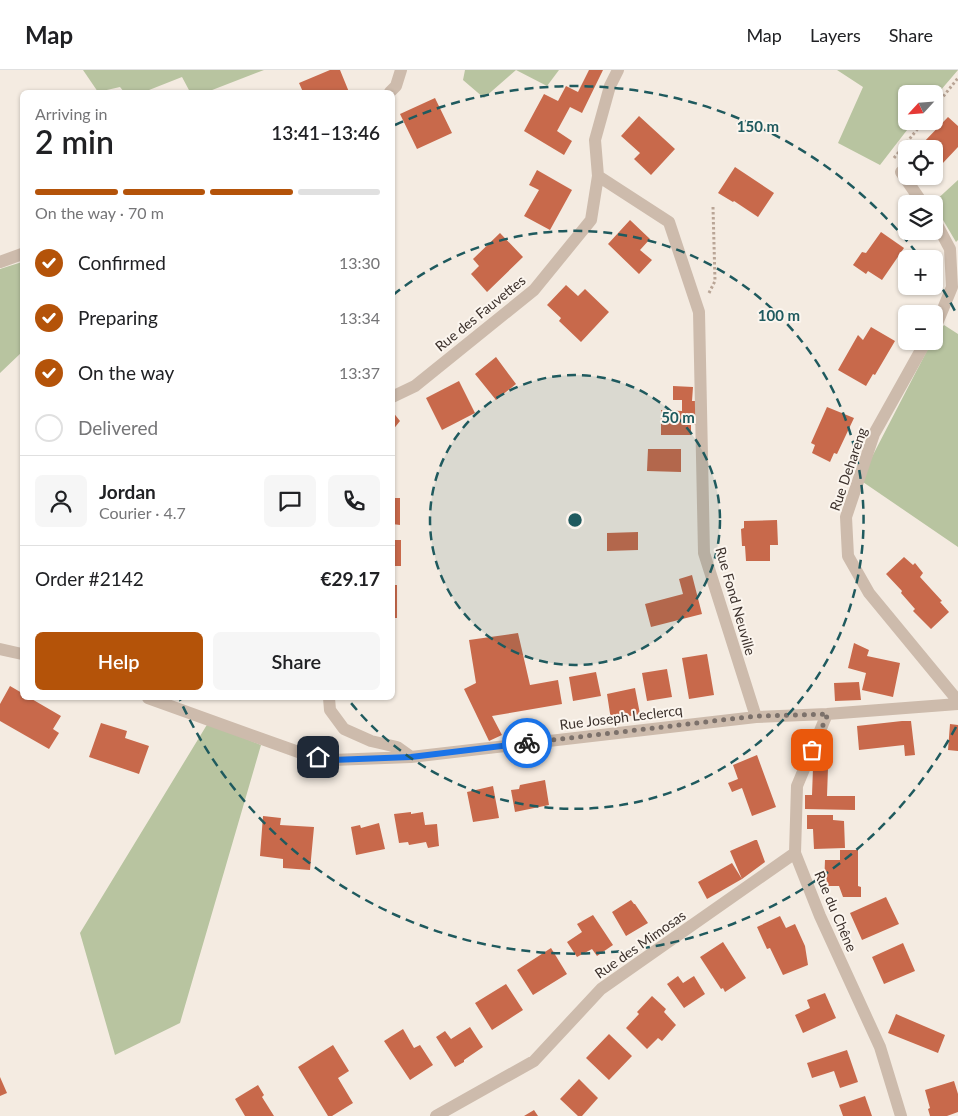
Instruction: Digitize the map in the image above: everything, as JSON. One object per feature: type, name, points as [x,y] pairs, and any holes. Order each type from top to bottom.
[{"type":"street","points":[[392,90],[396,86],[400,70]]},
{"type":"street","name":"Rue des Fauvettes","points":[[395,396],[415,386],[534,290],[591,220],[598,176],[595,140],[610,86],[618,70]]},
{"type":"street","name":"Rue Fond Neuville","points":[[598,176],[669,222],[699,312],[704,553],[756,716]]},
{"type":"street","points":[[943,236],[950,249],[952,287],[943,309]]},
{"type":"street","points":[[0,262],[20,255]]},
{"type":"street","name":"Rue Dehareng","points":[[921,350],[874,434],[846,517],[848,556],[869,593],[958,703]]},
{"type":"street","points":[[0,649],[20,654]]},
{"type":"street","name":"Rue Joseph Leclercq","points":[[154,700],[304,754],[332,760],[411,757],[756,716],[828,714],[958,703]]},
{"type":"street","points":[[329,700],[330,710],[344,729],[371,741],[397,747],[411,757]]},
{"type":"street","name":"Rue du Chêne","points":[[828,714],[797,786],[795,853],[820,916],[880,1047],[901,1116]]},
{"type":"street","name":"Rue des Mimosas","points":[[436,1116],[534,1061],[601,989],[795,853]]},
{"type":"path","points":[[943,97],[958,78]]},
{"type":"path","points":[[909,140],[917,130]]},
{"type":"path","points":[[898,153],[890,163],[898,170]]},
{"type":"path","points":[[699,312],[715,281],[713,208]]},
{"type":"green space","points":[[83,70],[264,70],[212,90],[189,90],[182,77],[149,90],[122,90],[120,87],[97,90]]},
{"type":"green space","points":[[465,70],[516,70],[484,98],[463,80]]},
{"type":"green space","points":[[516,70],[559,70],[547,86]]},
{"type":"green space","points":[[837,70],[958,70],[943,88],[943,85],[898,85],[898,130],[907,130],[880,165],[838,143],[863,87]]},
{"type":"green space","points":[[958,180],[958,240],[956,242],[943,220],[942,195]]},
{"type":"green space","points":[[20,263],[20,354],[0,373],[0,269]]},
{"type":"green space","points":[[944,325],[958,334],[958,547],[860,480],[927,350],[943,350]]},
{"type":"green space","points":[[208,723],[261,745],[180,1023],[115,1055],[80,933]]},
{"type":"building","points":[[330,70],[340,70],[348,90],[302,90],[299,83]]},
{"type":"building","points":[[589,70],[603,70],[582,113],[570,107],[557,131],[572,141],[564,155],[524,131],[544,94],[558,101],[566,86],[578,92]]},
{"type":"building","points":[[435,98],[452,133],[417,149],[400,114]]},
{"type":"building","points":[[639,116],[675,149],[651,175],[634,159],[640,153],[621,136]]},
{"type":"building","points":[[948,117],[958,126],[958,147],[943,163],[943,140],[926,140],[935,130],[943,130],[943,122]]},
{"type":"building","points":[[735,167],[774,193],[758,217],[718,193]]},
{"type":"building","points":[[537,170],[572,190],[550,230],[524,216],[539,190],[529,185]]},
{"type":"building","points":[[630,220],[650,239],[640,250],[652,260],[639,274],[608,244]]},
{"type":"building","points":[[881,232],[904,248],[898,250],[898,257],[882,280],[868,271],[866,274],[853,265],[862,252],[866,253]]},
{"type":"building","points":[[500,233],[523,257],[487,292],[471,274],[479,266],[473,259]]},
{"type":"building","points":[[566,285],[578,296],[585,289],[609,312],[581,342],[559,321],[561,318],[547,305]]},
{"type":"building","points":[[871,327],[895,341],[875,375],[873,374],[866,386],[838,370],[858,335],[863,340]]},
{"type":"building","points":[[496,357],[516,384],[496,400],[475,374]]},
{"type":"building","points":[[459,381],[475,413],[442,430],[426,398]]},
{"type":"building","points":[[673,386],[693,387],[692,401],[696,401],[696,425],[691,425],[691,435],[661,435],[661,410],[682,411],[682,400],[673,400]]},
{"type":"building","points":[[827,407],[854,418],[837,454],[834,453],[830,462],[812,453],[815,445],[811,443]]},
{"type":"building","points":[[395,415],[400,421],[395,427]]},
{"type":"building","points":[[648,449],[681,449],[681,472],[647,471]]},
{"type":"building","points":[[395,498],[400,498],[400,525],[395,524]]},
{"type":"building","points":[[777,520],[778,545],[770,545],[770,561],[746,561],[745,546],[742,546],[741,529],[744,528],[744,521]]},
{"type":"building","points":[[638,532],[638,550],[607,551],[607,533]]},
{"type":"building","points":[[395,540],[401,540],[401,566],[395,566]]},
{"type":"building","points":[[904,557],[913,565],[915,563],[923,573],[920,577],[942,601],[940,602],[949,612],[931,629],[913,611],[915,609],[901,593],[902,591],[886,574]]},
{"type":"building","points":[[692,575],[702,614],[651,627],[645,604],[683,594],[679,579]]},
{"type":"building","points":[[395,585],[397,585],[397,618],[395,618]]},
{"type":"building","points":[[518,633],[530,685],[558,680],[562,704],[492,716],[502,735],[489,741],[464,689],[476,683],[469,640]]},
{"type":"building","points":[[854,643],[869,650],[867,656],[900,663],[893,697],[862,690],[866,673],[848,668]]},
{"type":"building","points":[[707,654],[714,695],[689,699],[682,658]]},
{"type":"building","points":[[667,669],[672,697],[647,701],[642,673]]},
{"type":"building","points":[[596,672],[601,696],[573,701],[569,677]]},
{"type":"building","points":[[859,682],[861,700],[835,701],[834,683]]},
{"type":"building","points":[[10,686],[20,692],[20,700],[33,700],[61,716],[53,729],[59,733],[49,749],[0,721],[0,704]]},
{"type":"building","points":[[635,688],[640,714],[611,720],[607,694]]},
{"type":"building","points":[[911,721],[915,755],[905,756],[904,745],[859,750],[857,726]]},
{"type":"building","points":[[101,723],[127,731],[125,738],[149,746],[139,774],[89,757]]},
{"type":"building","points":[[950,724],[958,725],[958,751],[948,750]]},
{"type":"building","points":[[323,736],[332,738],[330,750],[321,748]]},
{"type":"building","points":[[757,755],[776,807],[752,816],[742,788],[732,792],[728,783],[738,779],[733,765]]},
{"type":"building","points":[[813,768],[828,768],[827,796],[855,796],[855,810],[805,809],[805,795],[812,795]]},
{"type":"building","points":[[545,780],[549,805],[515,812],[511,790],[519,789],[520,785]]},
{"type":"building","points":[[493,786],[499,818],[473,822],[467,792]]},
{"type":"building","points":[[411,812],[411,814],[423,812],[425,825],[437,824],[439,846],[428,848],[426,842],[409,845],[408,842],[399,843],[394,814]]},
{"type":"building","points":[[807,815],[833,815],[833,820],[844,821],[845,848],[814,849],[813,829],[807,829]]},
{"type":"building","points":[[263,816],[281,818],[280,825],[314,827],[310,870],[283,868],[283,859],[260,856]]},
{"type":"building","points":[[379,823],[385,849],[356,855],[351,827],[360,825],[361,828]]},
{"type":"building","points":[[757,840],[765,862],[742,879],[730,851]]},
{"type":"building","points":[[840,850],[858,850],[858,886],[861,887],[861,897],[843,897],[839,886],[824,886],[825,860],[840,860]]},
{"type":"building","points":[[732,863],[742,879],[707,899],[698,882]]},
{"type":"building","points":[[886,897],[899,924],[862,940],[850,913]]},
{"type":"building","points":[[631,900],[648,923],[626,936],[612,912]]},
{"type":"building","points":[[593,915],[613,945],[597,956],[592,949],[577,957],[567,942],[582,932],[577,924]]},
{"type":"building","points":[[780,916],[786,928],[795,924],[805,946],[808,965],[783,975],[770,948],[767,949],[757,927]]},
{"type":"building","points":[[723,942],[746,978],[725,992],[723,988],[721,989],[700,957]]},
{"type":"building","points":[[903,943],[915,971],[884,984],[872,957]]},
{"type":"building","points":[[551,948],[567,974],[533,995],[517,970]]},
{"type":"building","points":[[678,976],[683,983],[694,976],[705,994],[684,1008],[667,984]]},
{"type":"building","points":[[506,984],[523,1010],[492,1030],[475,1003]]},
{"type":"building","points":[[825,993],[836,1018],[803,1033],[795,1015],[810,1008],[807,1000]]},
{"type":"building","points":[[652,996],[666,1009],[664,1012],[676,1025],[662,1041],[658,1038],[647,1049],[626,1028],[639,1014],[637,1012]]},
{"type":"building","points":[[896,1014],[945,1035],[938,1053],[888,1033]]},
{"type":"building","points":[[470,1027],[483,1047],[455,1067],[436,1037],[445,1031],[451,1039]]},
{"type":"building","points":[[403,1029],[414,1048],[420,1045],[433,1065],[410,1080],[384,1041]]},
{"type":"building","points":[[609,1034],[632,1056],[609,1080],[586,1058]]},
{"type":"building","points":[[333,1045],[349,1071],[338,1078],[353,1103],[332,1116],[328,1116],[298,1067]]},
{"type":"building","points":[[847,1050],[858,1082],[840,1088],[834,1071],[812,1078],[807,1063]]},
{"type":"building","points":[[0,1077],[7,1093],[0,1096]]},
{"type":"building","points":[[579,1079],[598,1098],[582,1116],[578,1116],[560,1099]]},
{"type":"building","points":[[954,1081],[958,1094],[958,1112],[947,1116],[930,1116],[928,1109],[930,1108],[925,1090]]},
{"type":"building","points":[[258,1085],[264,1095],[262,1097],[274,1116],[245,1116],[235,1099]]},
{"type":"building","points":[[865,1096],[872,1116],[843,1116],[839,1105]]},
{"type":"building","points":[[534,1110],[538,1116],[524,1116]]},
{"type":"way so far","points":[[527,743],[756,716],[828,714],[812,750]]},
{"type":"route","points":[[318,757],[332,760],[411,757],[527,743]]}]
